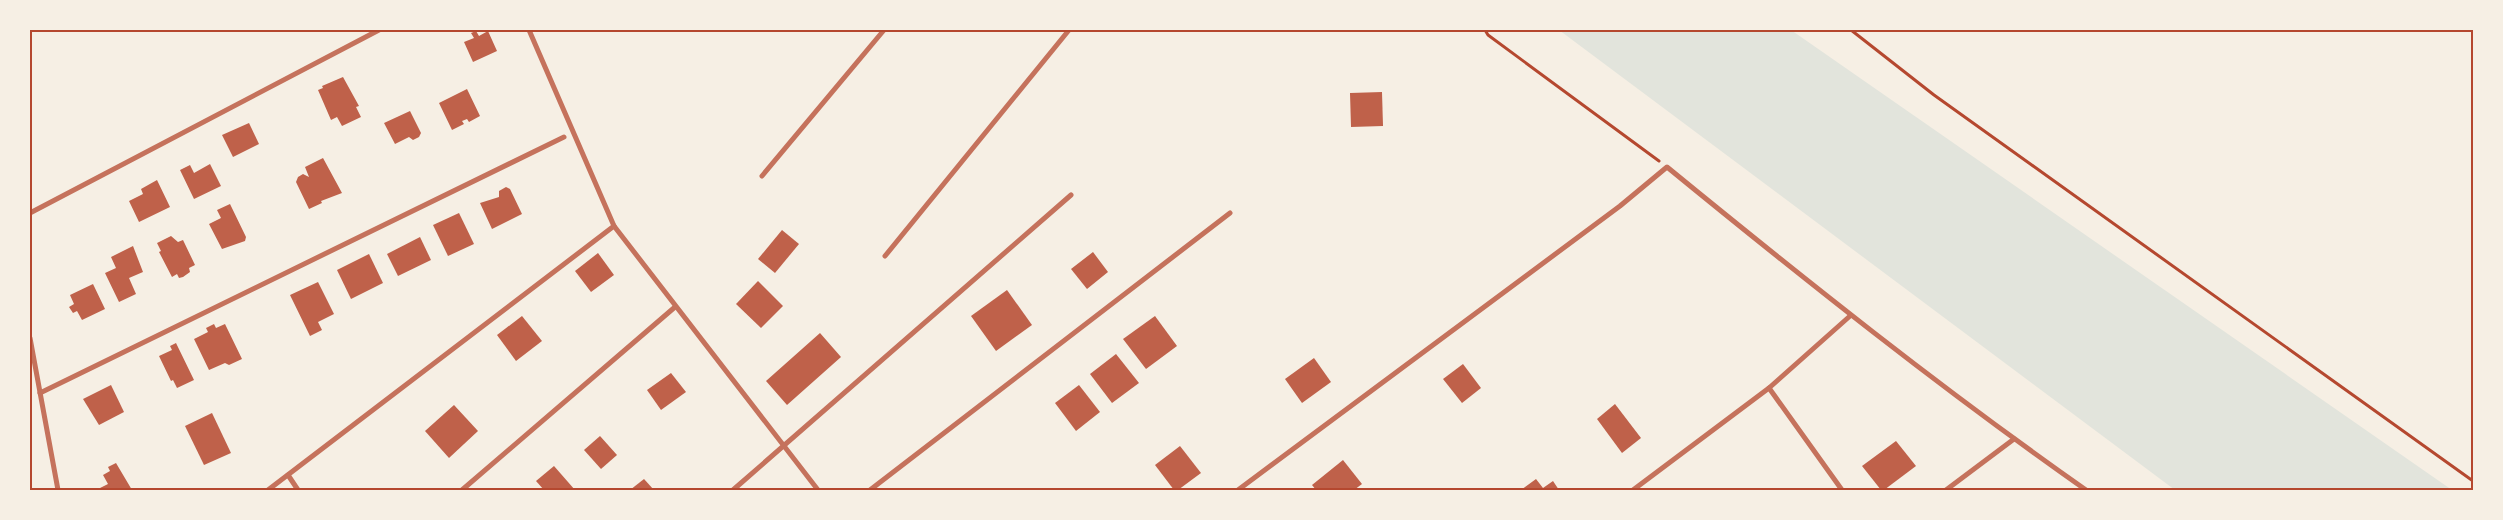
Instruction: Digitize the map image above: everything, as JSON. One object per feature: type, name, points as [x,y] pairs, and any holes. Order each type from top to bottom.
[{"type":"street","points":[[30,213],[379,30]]},
{"type":"street","points":[[529,30],[614,226],[818,490]]},
{"type":"street","points":[[762,176],[884,30]]},
{"type":"street","points":[[885,256],[1069,30]]},
{"type":"street","points":[[40,393],[564,137]]},
{"type":"street","points":[[1238,490],[1620,206],[1668,167],[1850,316],[2014,440],[2086,490]]},
{"type":"street","points":[[733,490],[1071,194]]},
{"type":"street","points":[[870,490],[1230,213]]},
{"type":"street","points":[[268,490],[614,226]]},
{"type":"street","points":[[462,490],[675,307]]},
{"type":"street","points":[[1633,490],[1769,388],[1850,316]]},
{"type":"street","points":[[30,338],[58,490]]},
{"type":"street","points":[[1769,388],[1842,490]]},
{"type":"street","points":[[1946,490],[2014,440]]},
{"type":"street","points":[[288,475],[298,490]]},
{"type":"path","points":[[1485,30],[1488,35],[1668,167]]},
{"type":"path","points":[[1851,30],[1934,95],[2473,481]]},
{"type":"shaded area","points":[[1559,30],[1791,30],[2452,490],[2175,490]]},
{"type":"building","points":[[476,31],[479,36],[488,31],[497,51],[473,62],[464,42],[474,38],[471,33]]},
{"type":"building","points":[[343,77],[359,106],[356,107],[361,117],[342,126],[337,117],[331,120],[318,90],[323,88],[322,86]]},
{"type":"building","points":[[467,89],[480,116],[469,122],[467,119],[462,121],[464,124],[452,130],[439,103]]},
{"type":"building","points":[[1382,92],[1383,126],[1351,127],[1350,93]]},
{"type":"building","points":[[410,111],[421,133],[419,137],[413,140],[409,137],[395,144],[384,123]]},
{"type":"building","points":[[249,123],[259,144],[233,157],[222,135]]},
{"type":"building","points":[[323,158],[342,193],[321,201],[322,203],[309,209],[296,182],[298,177],[303,174],[309,177],[305,167]]},
{"type":"building","points":[[210,164],[221,186],[194,199],[180,170],[190,165],[194,173]]},
{"type":"building","points":[[157,180],[170,207],[139,222],[129,201],[143,194],[141,189]]},
{"type":"building","points":[[506,187],[510,189],[522,214],[492,229],[480,203],[499,197],[499,191]]},
{"type":"building","points":[[230,204],[246,237],[245,241],[222,249],[209,224],[221,218],[217,210]]},
{"type":"building","points":[[459,213],[474,244],[448,256],[433,225]]},
{"type":"building","points":[[782,230],[799,244],[775,273],[758,259]]},
{"type":"building","points":[[171,236],[178,242],[183,240],[195,265],[189,268],[190,272],[179,278],[177,274],[172,277],[159,252],[161,251],[157,243]]},
{"type":"building","points":[[420,237],[431,260],[398,276],[387,254]]},
{"type":"building","points":[[133,246],[143,272],[129,278],[136,294],[119,302],[105,273],[116,268],[111,257]]},
{"type":"building","points":[[1093,252],[1108,272],[1087,289],[1071,269]]},
{"type":"building","points":[[598,253],[614,275],[591,292],[575,271]]},
{"type":"building","points":[[369,254],[383,283],[351,299],[337,270]]},
{"type":"building","points":[[758,281],[783,306],[761,328],[736,304]]},
{"type":"building","points":[[318,282],[334,314],[318,322],[322,330],[310,336],[290,295]]},
{"type":"building","points":[[93,284],[105,309],[82,320],[77,311],[73,313],[69,307],[74,304],[70,295]]},
{"type":"building","points":[[1007,290],[1032,325],[996,351],[971,316]]},
{"type":"building","points":[[522,316],[542,341],[516,361],[497,335]]},
{"type":"building","points":[[1155,316],[1177,346],[1146,369],[1123,339]]},
{"type":"building","points":[[214,324],[216,328],[225,324],[242,359],[229,365],[225,363],[209,370],[194,339],[208,332],[206,328]]},
{"type":"building","points":[[820,333],[841,357],[787,405],[766,381]]},
{"type":"building","points":[[176,343],[194,380],[177,388],[173,380],[171,381],[159,356],[172,350],[170,346]]},
{"type":"building","points":[[1116,354],[1139,383],[1112,403],[1090,374]]},
{"type":"building","points":[[1314,358],[1331,382],[1302,403],[1285,379]]},
{"type":"building","points":[[1463,364],[1481,388],[1462,403],[1443,379]]},
{"type":"building","points":[[671,373],[686,392],[661,410],[647,390]]},
{"type":"building","points":[[111,385],[124,412],[99,425],[83,399]]},
{"type":"building","points":[[1079,385],[1100,412],[1076,431],[1055,403]]},
{"type":"building","points":[[1615,404],[1641,438],[1622,453],[1597,419]]},
{"type":"building","points":[[454,405],[478,431],[449,458],[425,431]]},
{"type":"building","points":[[212,413],[231,453],[204,465],[185,426]]},
{"type":"building","points":[[600,436],[617,455],[601,469],[584,450]]},
{"type":"building","points":[[1896,441],[1916,466],[1884,490],[1881,490],[1862,466]]},
{"type":"building","points":[[1180,446],[1201,473],[1178,490],[1174,490],[1155,465]]},
{"type":"building","points":[[1343,460],[1362,484],[1354,490],[1316,490],[1312,485]]},
{"type":"building","points":[[116,463],[132,490],[96,490],[108,484],[103,475],[110,471],[108,467]]},
{"type":"building","points":[[554,466],[575,490],[544,490],[536,481]]},
{"type":"building","points":[[644,479],[654,490],[630,490]]},
{"type":"building","points":[[1536,479],[1543,488],[1553,481],[1559,490],[1521,490]]}]
